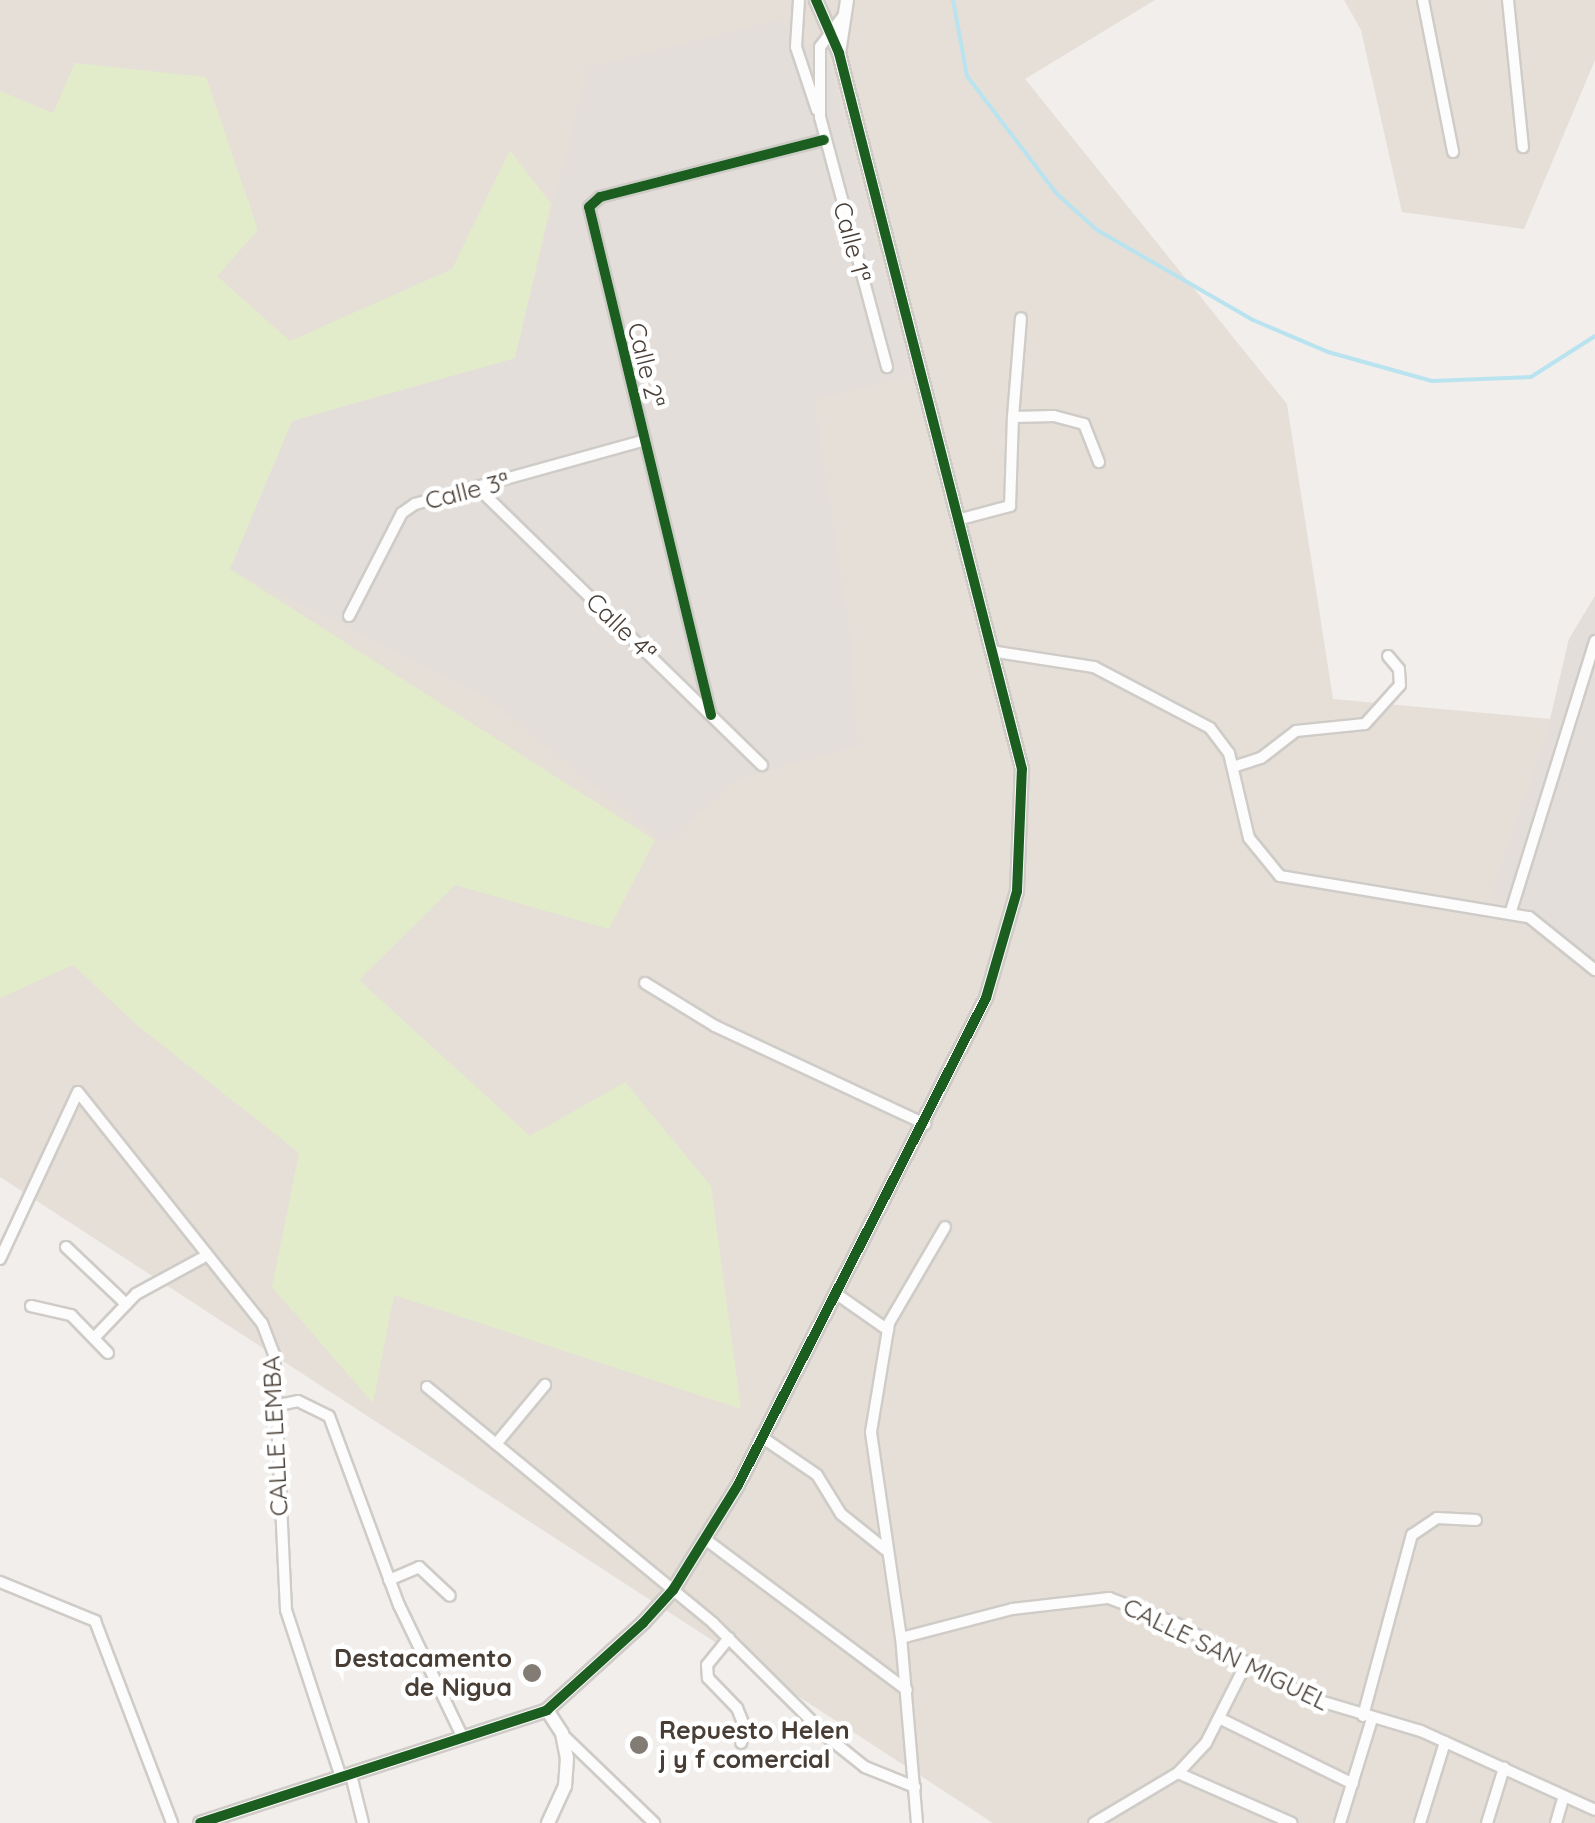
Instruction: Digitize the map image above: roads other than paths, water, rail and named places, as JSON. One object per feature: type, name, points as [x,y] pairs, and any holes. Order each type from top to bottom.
[{"type":"street","name":"Calle 1ª","points":[[799,0],[796,47],[820,117]]},
{"type":"street","points":[[200,1823],[547,1710],[614,1654],[673,1590],[763,1438],[986,998],[1017,891],[1022,769],[997,652],[839,54],[816,0]]},
{"type":"street","points":[[839,54],[846,0]]},
{"type":"street","points":[[1424,0],[1453,152]]},
{"type":"street","points":[[1508,0],[1523,146]]},
{"type":"street","points":[[828,33],[844,16]]},
{"type":"street","name":"Calle 1ª","points":[[828,33],[819,53],[820,117],[886,367]]},
{"type":"street","name":"Calle 2ª","points":[[711,714],[588,207],[600,197],[824,140]]},
{"type":"street","points":[[961,519],[1010,506],[1021,318]]},
{"type":"street","points":[[1013,418],[1054,416],[1084,424],[1099,462]]},
{"type":"street","name":"Calle 3ª","points":[[349,616],[402,513],[415,504],[480,490],[644,440]]},
{"type":"street","name":"Calle 4ª","points":[[480,490],[762,766]]},
{"type":"street","points":[[1511,912],[1595,641]]},
{"type":"street","points":[[997,652],[1094,667],[1210,728],[1233,767],[1249,838],[1280,876],[1529,917],[1595,970]]},
{"type":"street","points":[[1233,767],[1251,764],[1296,730],[1366,724],[1400,685],[1400,669],[1388,656]]},
{"type":"street","points":[[645,983],[715,1026],[925,1124]]},
{"type":"street","name":"CALLE LEMBA","points":[[0,1259],[78,1092],[204,1257],[262,1324],[274,1354],[279,1405],[286,1610],[363,1823]]},
{"type":"street","points":[[917,1823],[901,1638],[870,1432],[888,1330],[946,1227]]},
{"type":"street","points":[[66,1247],[126,1304]]},
{"type":"street","points":[[94,1338],[126,1304],[204,1257]]},
{"type":"street","points":[[838,1295],[888,1330]]},
{"type":"street","points":[[31,1306],[71,1314],[108,1353]]},
{"type":"street","points":[[496,1444],[545,1385]]},
{"type":"street","points":[[426,1387],[729,1638],[865,1768],[915,1787]]},
{"type":"street","points":[[279,1405],[298,1401],[329,1416],[390,1580],[463,1738]]},
{"type":"street","points":[[763,1438],[817,1475],[841,1514],[887,1550]]},
{"type":"street","points":[[1340,1823],[1412,1534],[1438,1518],[1476,1520]]},
{"type":"street","points":[[704,1539],[906,1690]]},
{"type":"street","points":[[390,1580],[419,1567],[450,1596]]},
{"type":"street","points":[[0,1582],[95,1621],[172,1823]]},
{"type":"street","name":"CALLE SAN MIGUEL","points":[[901,1638],[1012,1609],[1109,1598],[1247,1662],[1310,1698],[1445,1742],[1595,1810]]},
{"type":"street","points":[[729,1638],[707,1665],[708,1678],[737,1708],[744,1725],[741,1744]]},
{"type":"street","points":[[1094,1823],[1178,1773],[1218,1718],[1247,1662]]},
{"type":"street","points":[[547,1710],[563,1735],[654,1823]]},
{"type":"street","points":[[1218,1718],[1352,1784]]},
{"type":"street","points":[[548,1823],[564,1786],[563,1735]]},
{"type":"street","points":[[1420,1823],[1445,1742]]},
{"type":"street","points":[[1487,1823],[1504,1768]]},
{"type":"street","points":[[1178,1773],[1292,1823]]},
{"type":"street","points":[[1556,1823],[1563,1798]]},
{"type":"waterway","points":[[953,0],[967,76],[1057,194],[1097,230],[1253,320],[1328,352],[1432,381],[1531,377],[1595,336]]},
{"type":"place","name":"Destacamento de Nigua","points":[[532,1673]]},
{"type":"place","name":"Repuesto Helen j y f comercial","points":[[639,1745]]}]
